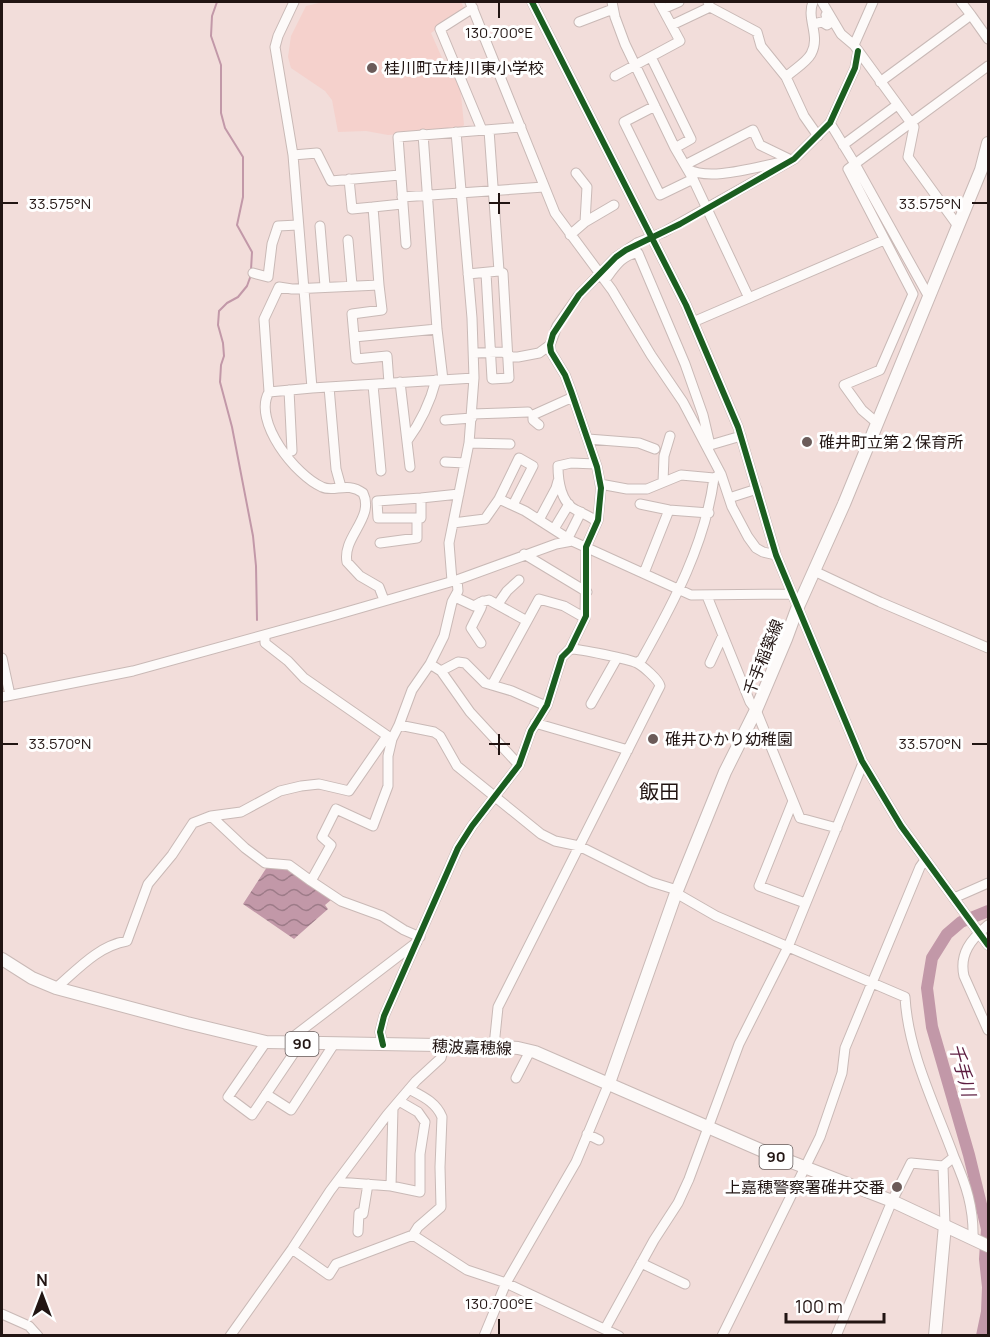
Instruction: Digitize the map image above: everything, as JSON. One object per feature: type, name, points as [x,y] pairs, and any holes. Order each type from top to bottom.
[{"type":"main road","name":"千手稲築線","points":[[609,1083],[676,891],[725,772],[756,710],[797,609],[844,504],[981,170],[988,143]]},
{"type":"main road","name":"穂波嘉穂線","points":[[2,959],[32,978],[56,988],[266,1042],[494,1046],[530,1051],[804,1168],[892,1202],[988,1246]]},
{"type":"main road","points":[[935,1335],[945,1225]]},
{"type":"street","points":[[294,2],[275,46],[293,154],[312,388]]},
{"type":"street","points":[[532,2],[657,244],[693,321],[741,436],[776,555],[863,763],[901,826],[988,945]]},
{"type":"street","points":[[615,76],[680,41],[661,5],[679,2]]},
{"type":"street","points":[[786,77],[812,53],[815,35],[810,13],[813,2]]},
{"type":"street","points":[[604,275],[616,257],[637,243],[664,232],[707,209],[791,160],[818,136],[830,123],[855,68],[856,48],[873,2]]},
{"type":"street","points":[[961,2],[988,39]]},
{"type":"street","points":[[672,25],[709,4],[757,32],[761,46],[786,77],[804,116],[818,136]]},
{"type":"street","points":[[813,24],[822,22],[827,25],[830,23],[824,4]]},
{"type":"street","points":[[824,4],[842,34],[856,48],[914,127],[908,157],[958,226]]},
{"type":"street","points":[[486,273],[492,379],[509,378],[503,273],[500,271],[494,191],[485,130],[440,29],[471,5],[555,213],[570,235],[604,275],[709,445]]},
{"type":"street","points":[[579,22],[612,5],[635,65],[749,297]]},
{"type":"street","points":[[880,82],[971,15]]},
{"type":"street","points":[[651,57],[691,139],[675,148]]},
{"type":"street","points":[[876,422],[862,410],[844,386],[880,370],[913,294],[848,169],[988,66]]},
{"type":"street","points":[[843,145],[897,105]]},
{"type":"street","points":[[655,106],[624,122],[660,195],[693,179]]},
{"type":"street","points":[[830,123],[928,297]]},
{"type":"street","points":[[406,244],[398,136],[521,127]]},
{"type":"street","points":[[686,166],[753,130],[760,145],[791,160]]},
{"type":"street","points":[[56,988],[95,954],[106,947],[127,941],[148,884],[172,855],[193,823],[211,816],[241,812],[280,791],[302,786],[319,784],[349,791],[399,725],[412,690],[430,664],[444,636],[452,602],[458,591],[454,580],[449,543],[469,443],[474,378],[474,353],[456,132]]},
{"type":"street","points":[[407,441],[420,423],[439,380],[423,134]]},
{"type":"street","points":[[293,154],[317,153],[331,181],[400,175]]},
{"type":"street","points":[[686,166],[696,173],[713,174],[791,160]]},
{"type":"street","points":[[576,173],[587,187],[585,222]]},
{"type":"street","points":[[349,179],[352,209],[373,207],[427,195],[544,187]]},
{"type":"street","points":[[570,235],[585,222],[614,205]]},
{"type":"street","points":[[373,207],[382,310],[352,314],[354,337],[356,358],[387,356],[389,383]]},
{"type":"street","points":[[253,273],[268,277],[272,244],[278,226],[298,225]]},
{"type":"street","points":[[320,226],[325,286]]},
{"type":"street","points":[[348,240],[352,285]]},
{"type":"street","points":[[693,321],[884,240]]},
{"type":"street","points":[[383,1045],[382,1023],[458,848],[493,797],[519,765],[535,723],[546,706],[562,657],[570,649],[585,618],[586,547],[597,522],[601,504],[600,484],[596,464],[573,397],[565,375],[551,352],[550,345],[557,326],[586,287],[629,255],[638,253],[685,364],[703,415],[718,476],[740,523],[756,548],[776,555]]},
{"type":"street","points":[[468,274],[500,271]]},
{"type":"street","points":[[380,285],[325,286],[303,289],[279,287],[264,319],[267,417],[270,430],[288,458],[316,484],[328,489],[341,487],[359,490],[365,497],[361,521],[347,547],[347,562],[360,576],[379,587],[384,600]]},
{"type":"street","points":[[354,337],[437,329]]},
{"type":"street","points":[[474,353],[503,352],[508,356],[518,357],[533,355],[550,345]]},
{"type":"street","points":[[268,392],[474,378]]},
{"type":"street","points":[[400,382],[410,467]]},
{"type":"street","points":[[373,385],[381,471]]},
{"type":"street","points":[[329,387],[336,469],[341,487]]},
{"type":"street","points":[[289,390],[292,451]]},
{"type":"street","points":[[539,425],[533,420],[533,415],[573,397]]},
{"type":"street","points":[[445,420],[528,412]]},
{"type":"street","points":[[663,482],[664,456],[670,436]]},
{"type":"street","points":[[709,445],[741,436]]},
{"type":"street","points":[[588,439],[639,443],[655,449]]},
{"type":"street","points":[[469,443],[510,444]]},
{"type":"street","points":[[453,523],[485,519],[499,499],[519,458],[533,466],[513,505]]},
{"type":"street","points":[[445,462],[465,463]]},
{"type":"street","points":[[539,520],[556,488],[558,466],[571,463],[596,464]]},
{"type":"street","points":[[600,484],[646,489],[681,475],[718,476]]},
{"type":"street","points":[[637,663],[642,659],[679,591],[697,550],[718,476]]},
{"type":"street","points":[[558,478],[569,504],[575,510],[597,522]]},
{"type":"street","points":[[729,498],[757,489]]},
{"type":"street","points":[[421,498],[421,518],[380,519],[378,516],[378,501],[459,494]]},
{"type":"street","points":[[499,499],[586,547],[691,595],[791,594]]},
{"type":"street","points":[[554,529],[569,504]]},
{"type":"street","points":[[640,504],[669,510],[709,513]]},
{"type":"street","points":[[644,573],[669,510]]},
{"type":"street","points":[[2,658],[6,696],[134,671],[454,580],[556,544],[570,539],[581,512]]},
{"type":"street","points":[[380,543],[417,538],[417,519]]},
{"type":"street","points":[[524,554],[586,592]]},
{"type":"street","points":[[814,571],[988,648]]},
{"type":"street","points":[[498,604],[519,580]]},
{"type":"street","points":[[707,596],[800,818],[837,828]]},
{"type":"street","points":[[455,597],[474,606],[489,600],[527,621]]},
{"type":"street","points":[[492,684],[539,599],[564,606],[585,618]]},
{"type":"street","points":[[481,643],[471,627],[482,609],[483,601]]},
{"type":"street","points":[[265,635],[265,643],[288,661],[304,678],[389,738]]},
{"type":"street","points":[[710,663],[723,635]]},
{"type":"street","points":[[494,1046],[498,1007],[660,686],[658,679],[637,663],[585,650],[570,649]]},
{"type":"street","points":[[591,704],[617,658]]},
{"type":"street","points":[[441,671],[458,662],[465,663],[481,680],[546,706]]},
{"type":"street","points":[[430,664],[441,671],[471,712],[519,765]]},
{"type":"street","points":[[535,723],[628,750]]},
{"type":"street","points":[[399,725],[434,732],[440,736],[457,766],[541,834],[555,841],[579,846],[651,882],[676,891],[716,916],[905,997],[906,1014],[915,1050],[967,1185],[974,1221],[974,1239]]},
{"type":"street","points":[[311,880],[331,845],[322,837],[336,809],[373,826],[388,786],[389,738]]},
{"type":"street","points":[[605,1329],[654,1240],[678,1203],[739,1044],[788,947],[863,763]]},
{"type":"street","points":[[793,801],[759,886],[805,903]]},
{"type":"street","points":[[211,816],[265,863],[289,865],[340,901],[382,916],[419,939]]},
{"type":"street","points":[[722,1335],[820,1137],[842,1073],[845,1048],[920,867],[925,860]]},
{"type":"street","points":[[955,899],[988,884]]},
{"type":"street","points":[[988,926],[979,933],[965,952],[962,967],[963,976],[988,1030]]},
{"type":"street","points":[[284,1044],[419,939]]},
{"type":"street","points":[[266,1042],[228,1097],[252,1115],[300,1044]]},
{"type":"street","points":[[266,1094],[291,1110],[334,1044]]},
{"type":"street","points":[[230,1335],[337,1182],[409,1089],[441,1058],[444,1046]]},
{"type":"street","points":[[516,1078],[530,1051]]},
{"type":"street","points":[[484,1335],[506,1283],[576,1162],[609,1083]]},
{"type":"street","points":[[292,1249],[329,1275],[336,1264],[412,1235],[441,1207],[442,1117],[440,1111],[428,1099],[409,1089]]},
{"type":"street","points":[[392,1186],[396,1105]]},
{"type":"street","points":[[337,1182],[392,1186],[420,1192],[420,1154],[425,1122],[418,1112],[396,1105]]},
{"type":"street","points":[[587,1134],[599,1140]]},
{"type":"street","points":[[836,1335],[892,1202],[911,1163],[943,1166],[954,1156]]},
{"type":"street","points":[[943,1166],[945,1225]]},
{"type":"street","points":[[358,1232],[359,1213],[363,1214],[368,1184]]},
{"type":"street","points":[[412,1235],[467,1270],[506,1283],[619,1335]]},
{"type":"street","points":[[641,1263],[685,1284]]},
{"type":"street","points":[[2,1314],[29,1326],[38,1335]]},
{"type":"shaded area","name":"桂川町立桂川東小学校","points":[[323,2],[461,2],[465,10],[431,33],[446,67],[453,68],[460,84],[464,125],[460,129],[388,135],[366,131],[338,132],[332,100],[325,91],[291,68],[288,57],[291,36],[306,6]]},
{"type":"water","points":[[267,867],[288,869],[331,900],[325,905],[328,909],[294,939],[243,904]]},
{"type":"waterway","points":[[217,2],[212,16],[211,36],[221,65],[221,113],[225,128],[243,157],[243,197],[237,225],[252,252],[251,270]]},
{"type":"waterway","points":[[251,275],[247,286],[238,297],[219,311],[218,325],[224,356],[220,382],[232,427],[253,536],[257,620]]},
{"type":"waterway","name":"千手川","points":[[982,1336],[987,1312],[988,1287],[985,1259],[987,1229],[969,1155],[932,1027],[927,988],[932,958],[947,934],[961,922],[988,911]]},
{"type":"cycle path","points":[[532,2],[686,305],[738,427],[776,555],[862,761],[901,826],[988,945]]},
{"type":"cycle path","points":[[383,1045],[380,1032],[384,1016],[458,848],[519,765],[531,731],[547,705],[562,657],[570,649],[586,616],[586,547],[598,520],[601,488],[597,467],[571,391],[565,375],[551,352],[553,334],[579,295],[616,257],[680,224],[794,159],[830,123],[855,68],[858,51]]},
{"type":"place","name":"桂川町立桂川東小学校","points":[[372,68]]},
{"type":"place","name":"碓井町立第２保育所","points":[[807,442]]},
{"type":"place","name":"碓井ひかり幼稚園","points":[[653,739]]},
{"type":"place","name":"上嘉穂警察署碓井交番","points":[[897,1187]]},
{"type":"district","name":"飯田","points":[[659,792]]}]
